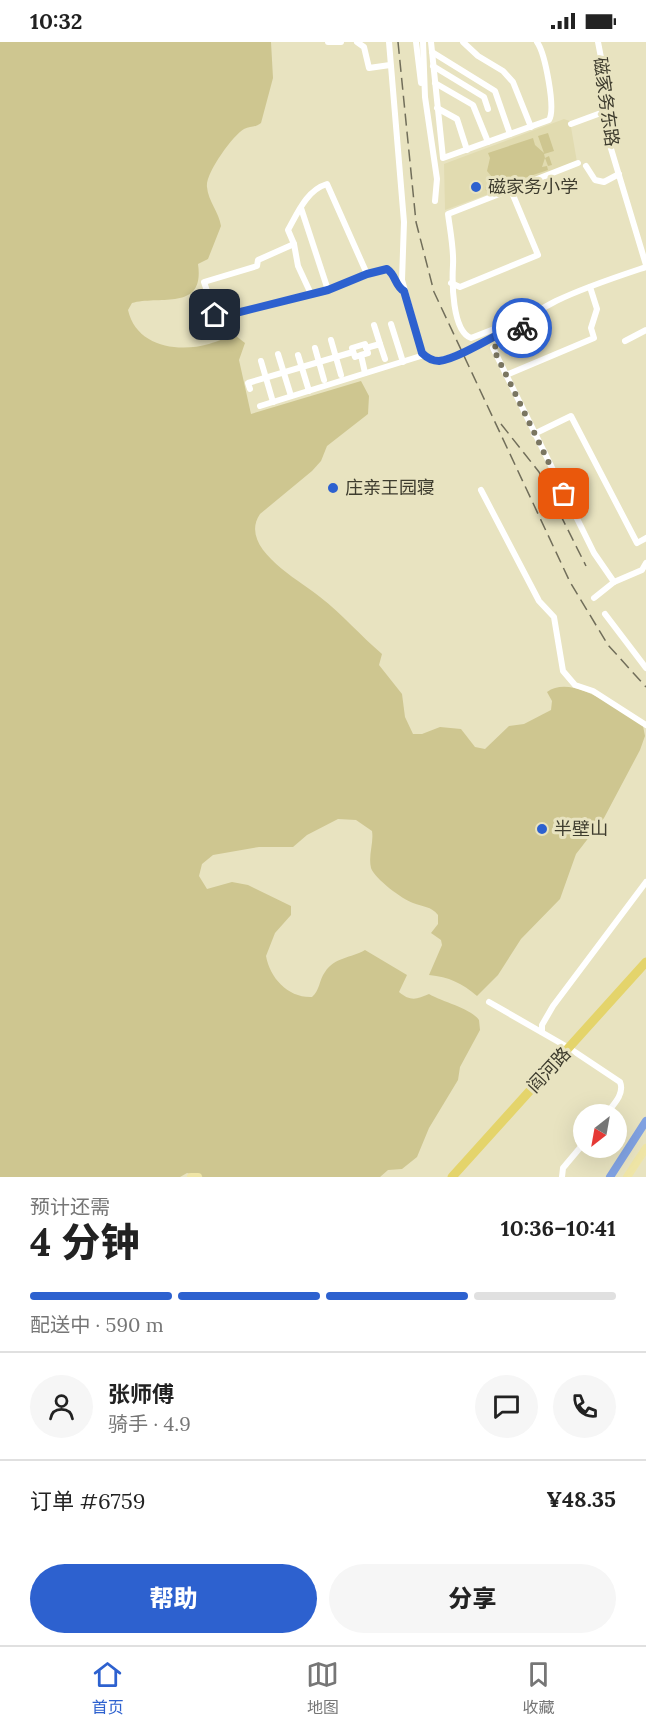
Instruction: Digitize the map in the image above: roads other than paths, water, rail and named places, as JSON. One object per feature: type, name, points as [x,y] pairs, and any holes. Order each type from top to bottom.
[{"type":"highway","name":"阎河路","points":[[452,1177],[646,962]]},
{"type":"main road","points":[[627,1177],[646,1148]]},
{"type":"main road","points":[[191,1177],[198,1177]]},
{"type":"street","points":[[329,43],[341,42]]},
{"type":"street","points":[[357,42],[364,47],[369,68],[390,65]]},
{"type":"street","points":[[389,42],[404,222],[401,250],[404,291],[424,355]]},
{"type":"street","points":[[416,42],[437,179],[435,201]]},
{"type":"street","points":[[423,42],[425,97]]},
{"type":"street","points":[[431,42],[443,158],[547,121],[552,112],[544,56],[537,42]]},
{"type":"street","name":"磁家务东路","points":[[598,42],[607,89],[609,142],[646,266]]},
{"type":"street","points":[[466,43],[470,50],[503,71],[513,82],[531,127]]},
{"type":"street","points":[[432,52],[495,91],[510,134]]},
{"type":"street","points":[[433,66],[484,97],[488,109]]},
{"type":"street","points":[[435,82],[473,105],[488,142]]},
{"type":"street","points":[[437,108],[457,119],[466,150]]},
{"type":"street","points":[[571,124],[609,110]]},
{"type":"street","points":[[512,326],[507,324],[469,338],[454,306],[449,212],[578,163]]},
{"type":"street","points":[[586,166],[595,180],[604,182],[619,174]]},
{"type":"street","points":[[311,294],[298,266],[294,243],[288,230],[317,187],[327,184],[367,274]]},
{"type":"street","points":[[452,283],[460,287],[538,255],[510,189]]},
{"type":"street","points":[[301,208],[328,290]]},
{"type":"street","points":[[294,243],[258,260],[257,266],[204,282],[215,315],[224,316],[328,290],[367,274],[387,269],[393,273],[399,288],[404,291]]},
{"type":"street","points":[[260,406],[424,355],[440,361],[522,322],[554,302],[646,266]]},
{"type":"street","points":[[506,375],[594,338],[591,328],[597,309],[590,287]]},
{"type":"street","points":[[522,322],[522,329],[493,348],[594,553],[614,582]]},
{"type":"street","points":[[392,324],[403,362]]},
{"type":"street","points":[[374,325],[385,359]]},
{"type":"street","points":[[625,341],[646,330]]},
{"type":"street","points":[[331,340],[341,375]]},
{"type":"street","points":[[365,344],[368,353],[355,357],[353,352],[352,348],[365,344]]},
{"type":"street","points":[[366,348],[380,344]]},
{"type":"street","points":[[315,348],[324,380]]},
{"type":"street","points":[[250,390],[248,383],[353,352]]},
{"type":"street","points":[[278,354],[291,396]]},
{"type":"street","points":[[298,355],[309,391]]},
{"type":"street","points":[[361,355],[365,373]]},
{"type":"street","points":[[261,361],[273,402]]},
{"type":"street","points":[[534,434],[571,416],[637,543],[646,538]]},
{"type":"street","points":[[481,490],[539,601],[554,617],[564,671],[575,685],[593,691],[646,725]]},
{"type":"street","points":[[594,598],[614,582],[642,570],[646,563]]},
{"type":"street","points":[[605,614],[646,668]]},
{"type":"street","points":[[542,1032],[542,1024],[553,1006],[646,882]]},
{"type":"street","points":[[489,1002],[569,1048],[620,1082],[620,1095],[613,1104]]},
{"type":"street","points":[[561,1177],[563,1168],[573,1153]]},
{"type":"waterway","points":[[610,1177],[646,1121]]},
{"type":"railway","points":[[398,42],[416,222],[434,292],[570,582],[608,645],[646,687]]},
{"type":"railway","points":[[501,424],[539,472],[586,566]]},
{"type":"place","name":"磁家务小学","points":[[476,187]]},
{"type":"place","name":"庄亲王园寝","points":[[333,488]]},
{"type":"place","name":"半壁山","points":[[542,829]]}]
